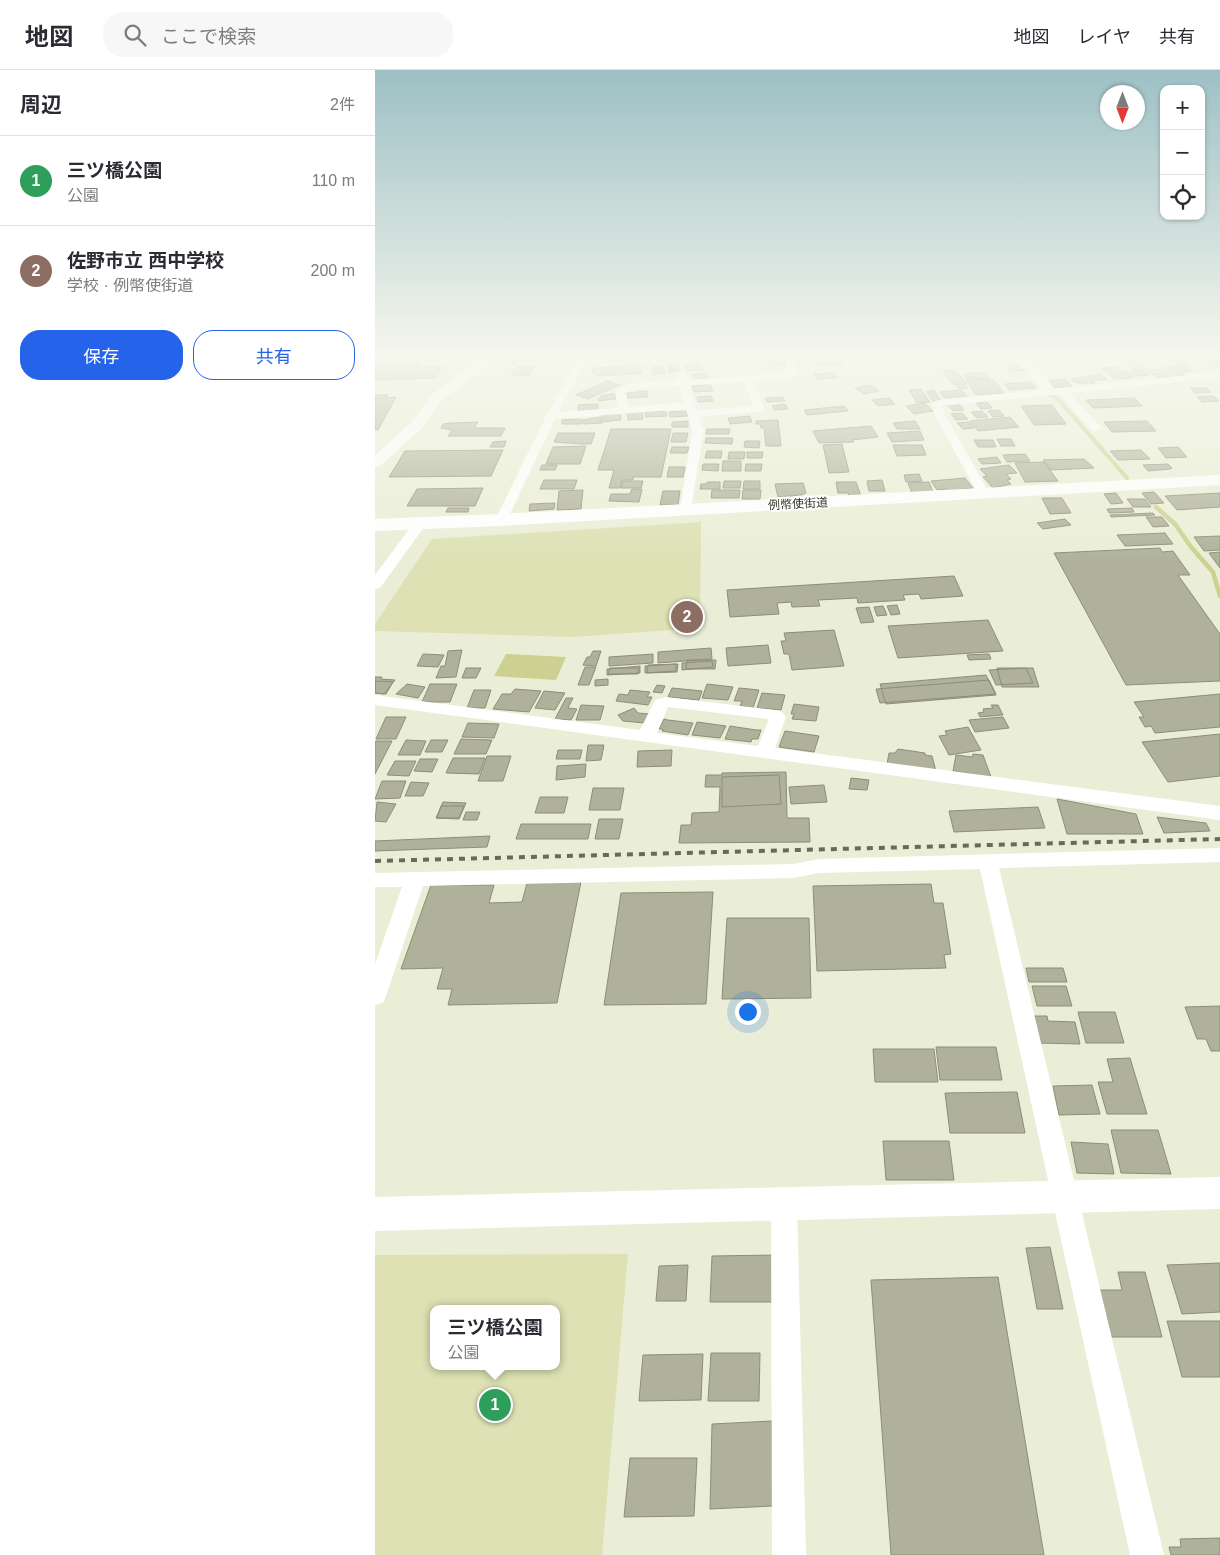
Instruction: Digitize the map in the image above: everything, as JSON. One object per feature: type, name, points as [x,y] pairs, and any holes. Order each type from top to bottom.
[{"type":"main road","name":"例幣使街道","points":[[375,525],[501,520],[1220,480]]},
{"type":"street","points":[[375,463],[418,423]]},
{"type":"street","points":[[501,520],[547,423]]},
{"type":"street","points":[[686,510],[698,431],[696,423]]},
{"type":"street","points":[[945,423],[984,494]]},
{"type":"street","points":[[1090,423],[1095,428]]},
{"type":"street","points":[[375,585],[421,523]]},
{"type":"street","points":[[375,700],[1084,796],[1220,812]]},
{"type":"street","points":[[646,737],[661,704],[666,702],[775,715],[778,717],[765,752]]},
{"type":"street","points":[[375,880],[793,871],[819,866],[1220,855]]},
{"type":"street","points":[[988,862],[1147,1555]]},
{"type":"street","points":[[375,996],[415,880]]},
{"type":"street","points":[[375,1214],[1220,1193]]},
{"type":"street","points":[[784,1205],[789,1555]]},
{"type":"shaded area","points":[[701,522],[700,628],[572,637],[375,631],[375,624],[432,539]]},
{"type":"shaded area","points":[[506,654],[566,657],[556,680],[494,676]]},
{"type":"shaded area","points":[[628,1254],[602,1555],[375,1555],[375,1255]]},
{"type":"building","points":[[375,423],[382,423],[378,430],[375,430]]},
{"type":"building","points":[[477,423],[474,428],[505,428],[501,436],[448,436],[452,430],[441,428],[443,424]]},
{"type":"building","points":[[672,423],[688,423],[688,427],[672,427]]},
{"type":"building","points":[[778,423],[781,446],[766,446],[764,428],[761,428],[760,424],[756,424]]},
{"type":"building","points":[[893,423],[916,423],[920,429],[897,429]]},
{"type":"building","points":[[957,423],[970,423],[974,428],[963,429]]},
{"type":"building","points":[[972,423],[1016,423],[1019,427],[978,431]]},
{"type":"building","points":[[1033,423],[1066,424],[1034,425]]},
{"type":"building","points":[[1105,423],[1149,423],[1156,431],[1112,432]]},
{"type":"building","points":[[871,426],[878,437],[852,440],[854,442],[819,443],[813,431]]},
{"type":"building","points":[[611,429],[671,429],[661,477],[633,477],[633,480],[622,480],[620,488],[609,488],[614,470],[598,470]]},
{"type":"building","points":[[707,429],[730,429],[729,434],[706,434]]},
{"type":"building","points":[[920,431],[924,440],[892,442],[887,433]]},
{"type":"building","points":[[558,433],[595,433],[591,444],[580,444],[554,442]]},
{"type":"building","points":[[673,433],[688,433],[686,442],[671,442]]},
{"type":"building","points":[[706,438],[733,438],[732,444],[705,443]]},
{"type":"building","points":[[997,439],[1011,439],[1015,446],[1001,446]]},
{"type":"building","points":[[974,440],[993,440],[996,447],[978,447]]},
{"type":"building","points":[[506,441],[504,447],[490,447],[493,442]]},
{"type":"building","points":[[745,441],[760,441],[759,448],[744,447]]},
{"type":"building","points":[[842,444],[849,472],[829,473],[823,445]]},
{"type":"building","points":[[893,445],[922,445],[926,455],[897,456]]},
{"type":"building","points":[[586,446],[580,464],[546,464],[553,447]]},
{"type":"building","points":[[672,447],[689,447],[687,453],[670,453]]},
{"type":"building","points":[[1178,447],[1187,457],[1166,458],[1158,448]]},
{"type":"building","points":[[503,450],[491,476],[389,477],[405,451]]},
{"type":"building","points":[[1141,450],[1150,459],[1118,460],[1110,451]]},
{"type":"building","points":[[707,451],[722,451],[721,458],[705,458]]},
{"type":"building","points":[[729,452],[745,452],[744,459],[728,459]]},
{"type":"building","points":[[747,452],[763,452],[762,458],[747,458]]},
{"type":"building","points":[[1025,454],[1030,461],[1007,462],[1003,455]]},
{"type":"building","points":[[997,457],[1001,463],[982,464],[978,459]]},
{"type":"building","points":[[1084,459],[1094,468],[1051,470],[1043,460]]},
{"type":"building","points":[[723,461],[741,461],[741,471],[722,471]]},
{"type":"building","points":[[1044,462],[1058,481],[1025,482],[1015,463]]},
{"type":"building","points":[[703,464],[719,464],[718,471],[702,470]]},
{"type":"building","points":[[746,464],[762,464],[761,471],[745,471]]},
{"type":"building","points":[[1168,464],[1172,468],[1148,471],[1143,465]]},
{"type":"building","points":[[542,465],[557,465],[555,470],[540,470]]},
{"type":"building","points":[[1009,465],[1017,473],[1006,474],[1011,479],[1007,480],[1011,484],[993,488],[983,477],[987,476],[980,469]]},
{"type":"building","points":[[669,467],[685,467],[683,477],[667,477]]},
{"type":"building","points":[[919,474],[922,481],[906,482],[904,475]]},
{"type":"building","points":[[965,478],[973,488],[947,491],[946,489],[937,490],[931,481]]},
{"type":"building","points":[[544,480],[577,480],[574,489],[540,489]]},
{"type":"building","points":[[882,480],[885,491],[869,491],[867,481]]},
{"type":"building","points":[[623,481],[643,481],[641,488],[621,488]]},
{"type":"building","points":[[724,481],[741,481],[740,488],[723,488]]},
{"type":"building","points":[[744,481],[760,481],[760,489],[743,489]]},
{"type":"building","points":[[707,482],[720,482],[720,489],[700,489],[701,484],[707,484]]},
{"type":"building","points":[[836,482],[856,482],[861,496],[849,496],[848,493],[838,493]]},
{"type":"building","points":[[929,482],[933,492],[912,493],[908,483]]},
{"type":"building","points":[[803,483],[806,493],[778,497],[775,484]]},
{"type":"building","points":[[483,488],[475,506],[407,506],[417,489]]},
{"type":"building","points":[[632,489],[642,489],[639,502],[609,501],[611,494],[630,494]]},
{"type":"building","points":[[583,490],[581,509],[557,510],[559,491]]},
{"type":"building","points":[[712,490],[740,490],[739,498],[711,498]]},
{"type":"building","points":[[743,490],[761,490],[760,499],[742,499]]},
{"type":"building","points":[[663,491],[680,491],[678,505],[660,505]]},
{"type":"building","points":[[1154,492],[1164,503],[1151,504],[1142,493]]},
{"type":"building","points":[[1116,493],[1123,503],[1111,504],[1104,494]]},
{"type":"building","points":[[1220,493],[1220,507],[1177,510],[1165,496]]},
{"type":"building","points":[[1042,498],[1062,498],[1071,513],[1050,514]]},
{"type":"building","points":[[1127,499],[1145,499],[1151,507],[1133,507]]},
{"type":"building","points":[[555,503],[554,509],[529,511],[530,504]]},
{"type":"building","points":[[448,508],[469,508],[468,512],[446,512]]},
{"type":"building","points":[[1132,508],[1134,512],[1109,513],[1107,509]]},
{"type":"building","points":[[1153,513],[1155,515],[1111,517],[1110,515]]},
{"type":"building","points":[[1146,517],[1162,517],[1169,526],[1153,527]]},
{"type":"building","points":[[1065,519],[1071,525],[1043,529],[1037,523]]},
{"type":"building","points":[[1165,533],[1173,544],[1125,546],[1117,535]]},
{"type":"building","points":[[1220,536],[1220,550],[1204,551],[1194,537]]},
{"type":"building","points":[[1160,548],[1162,552],[1173,551],[1190,575],[1178,575],[1220,634],[1220,681],[1126,685],[1054,553]]},
{"type":"building","points":[[1220,552],[1220,568],[1209,553]]},
{"type":"building","points":[[954,576],[963,596],[921,599],[919,594],[903,595],[905,600],[858,603],[857,598],[818,600],[820,606],[792,607],[791,602],[777,603],[779,614],[730,617],[727,590]]},
{"type":"building","points":[[897,605],[900,614],[891,615],[887,606]]},
{"type":"building","points":[[883,606],[887,615],[877,616],[874,607]]},
{"type":"building","points":[[869,607],[874,622],[861,623],[856,608]]},
{"type":"building","points":[[988,620],[1003,651],[898,658],[888,626]]},
{"type":"building","points":[[834,630],[844,666],[792,670],[789,654],[784,654],[781,641],[786,641],[784,633]]},
{"type":"building","points":[[768,645],[771,663],[728,666],[726,648]]},
{"type":"building","points":[[711,648],[712,659],[658,663],[658,652]]},
{"type":"building","points":[[462,650],[456,677],[436,678],[441,666],[445,666],[448,651]]},
{"type":"building","points":[[593,651],[601,651],[596,666],[583,665],[587,657],[590,657]]},
{"type":"building","points":[[423,654],[444,655],[438,667],[417,666]]},
{"type":"building","points":[[653,654],[653,663],[609,666],[609,657]]},
{"type":"building","points":[[989,654],[991,659],[969,660],[967,655]]},
{"type":"building","points":[[687,660],[716,660],[715,669],[686,669]]},
{"type":"building","points":[[712,661],[713,667],[682,670],[682,663]]},
{"type":"building","points":[[676,664],[676,671],[645,673],[645,666]]},
{"type":"building","points":[[678,664],[677,672],[647,673],[648,665]]},
{"type":"building","points":[[640,666],[640,673],[607,675],[607,669]]},
{"type":"building","points":[[585,667],[596,667],[589,685],[578,685]]},
{"type":"building","points":[[466,668],[481,668],[476,678],[462,678]]},
{"type":"building","points":[[610,668],[639,668],[638,674],[608,674]]},
{"type":"building","points":[[997,668],[1033,668],[1039,687],[1002,687]]},
{"type":"building","points":[[1026,668],[1033,683],[996,685],[989,670]]},
{"type":"building","points":[[986,675],[996,695],[886,704],[880,684]]},
{"type":"building","points":[[375,677],[395,680],[384,694],[375,693]]},
{"type":"building","points":[[608,679],[608,685],[595,686],[595,680]]},
{"type":"building","points":[[989,680],[996,694],[880,703],[876,689]]},
{"type":"building","points":[[375,681],[393,682],[386,694],[375,693]]},
{"type":"building","points":[[407,684],[425,687],[418,698],[396,694]]},
{"type":"building","points":[[430,684],[457,684],[450,702],[422,702]]},
{"type":"building","points":[[707,684],[733,687],[728,700],[702,698]]},
{"type":"building","points":[[657,685],[665,686],[662,693],[653,692]]},
{"type":"building","points":[[672,688],[702,691],[699,700],[668,697]]},
{"type":"building","points":[[739,688],[759,690],[753,708],[740,706],[742,701],[734,701]]},
{"type":"building","points":[[515,689],[541,691],[529,712],[493,709],[502,694],[511,694]]},
{"type":"building","points":[[474,690],[491,690],[485,708],[467,708]]},
{"type":"building","points":[[630,690],[650,692],[647,697],[652,697],[648,705],[616,701],[619,694],[628,695]]},
{"type":"building","points":[[544,691],[565,693],[555,710],[535,708]]},
{"type":"building","points":[[762,693],[785,695],[781,710],[757,708]]},
{"type":"building","points":[[1220,694],[1220,727],[1155,733],[1151,726],[1145,727],[1139,717],[1144,717],[1134,702]]},
{"type":"building","points":[[566,698],[573,698],[568,708],[577,709],[571,720],[555,719]]},
{"type":"building","points":[[794,704],[819,707],[816,721],[792,719],[794,714],[791,714]]},
{"type":"building","points":[[581,705],[604,706],[600,720],[576,720]]},
{"type":"building","points":[[991,705],[998,705],[1003,715],[980,717],[978,713],[984,712],[983,709],[993,708]]},
{"type":"building","points":[[634,708],[638,713],[649,714],[645,723],[623,721],[618,715]]},
{"type":"building","points":[[386,717],[406,717],[396,739],[376,739]]},
{"type":"building","points":[[1003,717],[1009,728],[975,732],[969,720]]},
{"type":"building","points":[[664,719],[693,723],[688,735],[659,729]]},
{"type":"building","points":[[697,722],[726,726],[720,738],[692,735]]},
{"type":"building","points":[[468,723],[499,724],[494,738],[462,737]]},
{"type":"building","points":[[730,726],[761,730],[758,739],[752,739],[751,742],[725,739]]},
{"type":"building","points":[[968,727],[981,750],[949,755],[939,736],[947,735],[945,731]]},
{"type":"building","points":[[785,731],[819,736],[814,752],[779,747]]},
{"type":"building","points":[[1220,734],[1220,776],[1168,782],[1142,742]]},
{"type":"building","points":[[461,739],[492,740],[486,754],[454,754]]},
{"type":"building","points":[[406,740],[426,741],[420,755],[398,755]]},
{"type":"building","points":[[431,740],[448,740],[442,752],[425,752]]},
{"type":"building","points":[[392,741],[375,774],[375,742]]},
{"type":"building","points":[[588,745],[604,745],[601,760],[586,761]]},
{"type":"building","points":[[898,749],[925,753],[925,755],[932,756],[936,771],[887,764],[889,753],[895,753]]},
{"type":"building","points":[[558,750],[582,750],[580,759],[556,759]]},
{"type":"building","points":[[672,750],[671,766],[637,767],[638,751]]},
{"type":"building","points":[[973,754],[983,755],[991,777],[953,771],[956,755],[972,757]]},
{"type":"building","points":[[487,756],[511,756],[503,781],[478,781]]},
{"type":"building","points":[[453,758],[485,758],[479,774],[446,773]]},
{"type":"building","points":[[420,759],[438,759],[432,772],[414,771]]},
{"type":"building","points":[[395,761],[416,761],[409,776],[387,775]]},
{"type":"building","points":[[586,764],[585,777],[556,780],[557,766]]},
{"type":"building","points":[[786,772],[787,818],[809,818],[810,842],[679,843],[681,825],[691,825],[692,813],[719,812],[720,787],[705,787],[706,775]]},
{"type":"building","points":[[779,775],[781,804],[722,807],[722,777]]},
{"type":"building","points":[[851,778],[869,780],[867,790],[849,789]]},
{"type":"building","points":[[382,781],[406,781],[400,798],[375,799]]},
{"type":"building","points":[[411,782],[429,783],[423,796],[405,796]]},
{"type":"building","points":[[824,785],[827,802],[791,804],[789,787]]},
{"type":"building","points":[[593,788],[624,788],[620,810],[589,810]]},
{"type":"building","points":[[540,797],[568,797],[564,813],[535,813]]},
{"type":"building","points":[[1057,799],[1136,814],[1143,834],[1067,834]]},
{"type":"building","points":[[377,802],[396,804],[386,822],[375,821]]},
{"type":"building","points":[[443,802],[466,803],[459,819],[436,818]]},
{"type":"building","points":[[441,806],[464,806],[459,818],[437,818]]},
{"type":"building","points":[[1038,807],[1045,828],[954,832],[949,811]]},
{"type":"building","points":[[466,812],[480,812],[477,820],[463,820]]},
{"type":"building","points":[[1157,817],[1206,823],[1210,831],[1164,833]]},
{"type":"building","points":[[599,819],[623,819],[619,839],[595,839]]},
{"type":"building","points":[[521,824],[591,824],[588,839],[516,839]]},
{"type":"building","points":[[490,836],[487,847],[375,851],[375,841]]},
{"type":"building","points":[[581,882],[557,1003],[448,1005],[452,989],[437,989],[443,968],[401,969],[431,885],[494,885],[489,903],[522,902],[527,883]]},
{"type":"building","points":[[931,884],[934,903],[943,903],[951,954],[944,955],[946,968],[817,971],[813,886]]},
{"type":"building","points":[[713,892],[706,1004],[604,1005],[621,893]]},
{"type":"building","points":[[727,918],[809,918],[811,998],[722,999]]},
{"type":"building","points":[[1026,968],[1063,968],[1067,982],[1029,982]]},
{"type":"building","points":[[1032,986],[1066,986],[1072,1006],[1037,1006]]},
{"type":"building","points":[[1220,1006],[1220,1051],[1211,1051],[1206,1039],[1197,1039],[1185,1007]]},
{"type":"building","points":[[1078,1012],[1115,1012],[1124,1043],[1086,1043]]},
{"type":"building","points":[[1033,1016],[1047,1016],[1048,1021],[1075,1022],[1080,1044],[1038,1043]]},
{"type":"building","points":[[936,1047],[996,1047],[1002,1080],[940,1080]]},
{"type":"building","points":[[873,1049],[934,1049],[938,1082],[875,1082]]},
{"type":"building","points":[[1130,1058],[1147,1114],[1107,1114],[1098,1082],[1113,1082],[1107,1059]]},
{"type":"building","points":[[1092,1085],[1100,1114],[1059,1115],[1053,1086]]},
{"type":"building","points":[[1017,1092],[1025,1133],[950,1133],[945,1093]]},
{"type":"building","points":[[1111,1130],[1158,1130],[1171,1174],[1121,1173]]},
{"type":"building","points":[[883,1141],[949,1141],[954,1180],[886,1180]]},
{"type":"building","points":[[1071,1142],[1108,1144],[1114,1174],[1077,1173]]},
{"type":"building","points":[[1050,1247],[1063,1309],[1037,1309],[1026,1248]]},
{"type":"building","points":[[777,1255],[776,1302],[710,1302],[712,1256]]},
{"type":"building","points":[[1220,1263],[1220,1312],[1182,1314],[1167,1265]]},
{"type":"building","points":[[688,1265],[686,1301],[656,1301],[659,1266]]},
{"type":"building","points":[[1118,1272],[1145,1272],[1162,1337],[1109,1337],[1099,1290],[1122,1290]]},
{"type":"building","points":[[998,1277],[1044,1555],[891,1555],[871,1280]]},
{"type":"building","points":[[1167,1321],[1220,1321],[1220,1377],[1182,1377]]},
{"type":"building","points":[[711,1353],[760,1353],[759,1401],[708,1401]]},
{"type":"building","points":[[703,1354],[701,1400],[639,1401],[643,1355]]},
{"type":"building","points":[[772,1421],[773,1506],[710,1509],[712,1424]]},
{"type":"building","points":[[630,1458],[697,1458],[694,1516],[624,1517]]},
{"type":"building","points":[[1220,1538],[1220,1555],[1171,1555],[1169,1547],[1181,1547],[1180,1539]]},
{"type":"waterway","points":[[1079,423],[1127,478]]},
{"type":"waterway","points":[[1156,507],[1175,524],[1191,547],[1213,572],[1220,596]]},
{"type":"railway","points":[[375,861],[1220,839]]},
{"type":"place","name":"佐野市立 西中学校","points":[[687,617]]},
{"type":"place","name":"三ツ橋公園","points":[[495,1405]]}]
